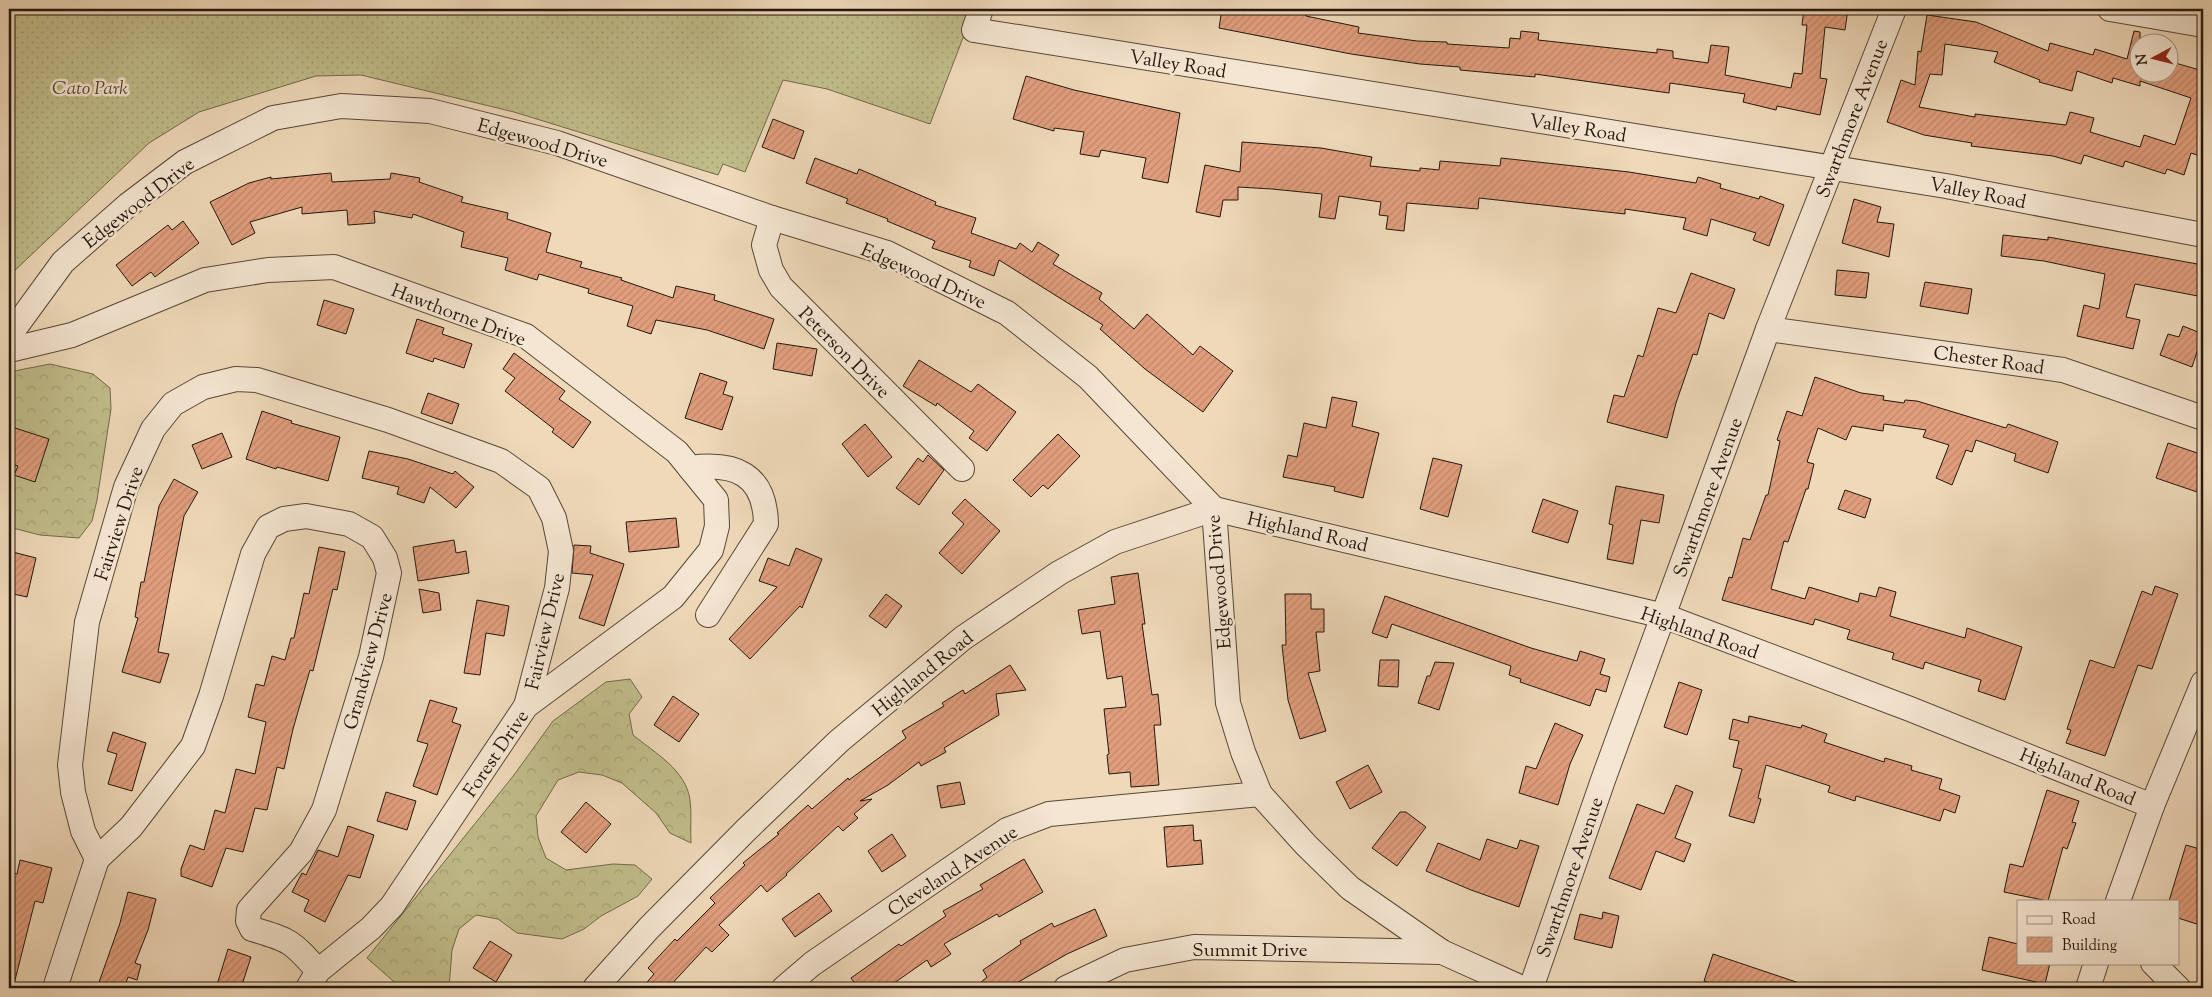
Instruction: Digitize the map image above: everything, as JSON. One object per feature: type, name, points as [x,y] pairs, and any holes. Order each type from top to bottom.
[{"type":"street","name":"Valley Road","points":[[981,9],[974,30],[1946,186],[2203,235]]},
{"type":"street","name":"Swarthmore Avenue","points":[[1531,988],[1603,780],[1768,329],[1894,9]]},
{"type":"street","points":[[2110,9],[2191,18]]},
{"type":"street","name":"Edgewood Drive","points":[[9,336],[37,300],[62,262],[128,205],[185,162],[273,118],[341,106],[430,111],[557,143],[772,218],[887,254],[1007,313],[1088,377],[1214,508],[1228,703],[1243,752],[1260,794],[1306,845],[1350,888],[1442,952],[1522,988]]},
{"type":"street","name":"Peterson Drive","points":[[772,218],[764,245],[771,270],[781,287],[962,469]]},
{"type":"street","name":"Hawthorne Drive","points":[[9,350],[72,335],[205,280],[268,270],[334,267],[526,336],[677,452],[690,468]]},
{"type":"street","name":"Chester Road","points":[[1768,329],[2063,370],[2203,418]]},
{"type":"street","name":"Fairview Drive","points":[[96,859],[83,831],[73,792],[70,765],[87,622],[126,487],[153,429],[174,404],[203,387],[236,379],[257,380],[388,420],[501,461],[539,488],[554,518],[561,552],[557,588],[526,706]]},
{"type":"street","points":[[690,468],[712,465],[730,467],[754,482],[766,517],[766,524],[708,615]]},
{"type":"street","name":"Forest Drive","points":[[313,980],[371,928],[392,906],[526,706],[673,597],[712,550],[717,526],[716,500],[690,468]]},
{"type":"street","name":"Highland Road","points":[[595,988],[663,914],[839,741],[963,638],[1059,573],[1115,542],[1214,508],[1664,616],[1910,709],[2152,806]]},
{"type":"street","name":"Grandview Drive","points":[[96,859],[131,827],[193,746],[211,696],[253,554],[268,527],[284,519],[306,516],[349,524],[372,537],[385,558],[389,573],[372,657],[324,810],[301,852],[249,910],[248,921],[252,928],[286,939],[297,946],[313,980]]},
{"type":"street","points":[[2118,900],[2152,806],[2203,683]]},
{"type":"street","name":"Cleveland Avenue","points":[[784,988],[812,964],[1007,830],[1049,814],[1260,794]]},
{"type":"street","points":[[55,988],[96,859]]},
{"type":"street","name":"Summit Drive","points":[[1066,988],[1125,960],[1194,947],[1442,952]]},
{"type":"street","points":[[2088,988],[2096,964]]},
{"type":"street","points":[[2154,964],[2178,988]]},
{"type":"green space","name":"Cato Park","points":[[9,9],[974,9],[930,124],[827,89],[783,80],[745,172],[723,164],[718,175],[514,112],[361,75],[316,76],[199,112],[149,143],[9,276]]},
{"type":"green space","points":[[50,364],[93,374],[110,388],[111,409],[97,500],[92,521],[79,538],[40,535],[9,527],[9,372]]},
{"type":"green space","points":[[630,679],[642,697],[629,714],[633,735],[676,771],[687,789],[691,811],[691,843],[670,833],[656,813],[622,783],[602,775],[579,772],[558,780],[536,816],[538,837],[546,858],[566,870],[613,864],[635,865],[652,879],[638,896],[601,916],[584,929],[562,939],[517,933],[498,919],[476,915],[459,929],[452,950],[449,988],[401,988],[367,958],[514,775],[553,721],[606,682]]},
{"type":"building","points":[[1222,9],[1307,9],[1306,16],[1359,27],[1358,33],[1417,41],[1447,42],[1447,44],[1509,48],[1510,38],[1520,39],[1521,31],[1539,33],[1538,40],[1657,53],[1657,49],[1673,51],[1673,58],[1708,63],[1711,45],[1729,47],[1725,75],[1791,88],[1794,73],[1802,74],[1807,25],[1802,25],[1804,9],[1848,9],[1845,30],[1825,27],[1820,78],[1827,79],[1820,115],[1777,106],[1776,110],[1743,102],[1745,94],[1670,83],[1669,93],[1535,74],[1535,77],[1460,70],[1460,67],[1420,64],[1351,54],[1219,28]]},
{"type":"building","points":[[1927,15],[1976,22],[2048,51],[2050,43],[2093,55],[2095,49],[2127,59],[2130,47],[2130,82],[2140,82],[2140,86],[2113,78],[2112,83],[2077,71],[2072,91],[2039,82],[2040,80],[1994,62],[1998,52],[1945,44],[1942,75],[1930,74],[1919,107],[1975,117],[1975,114],[2066,125],[2070,112],[2094,118],[2090,132],[2140,147],[2144,135],[2175,145],[2191,98],[2143,82],[2180,82],[2180,64],[2203,71],[2203,157],[2191,153],[2184,175],[2167,169],[2165,174],[2125,161],[2123,167],[2084,155],[2081,164],[2053,156],[1971,146],[1972,143],[1924,135],[1887,122],[1901,80],[1915,85],[1918,51],[1921,52]]},
{"type":"building","points":[[1026,76],[1074,90],[1180,113],[1168,183],[1142,178],[1146,158],[1101,150],[1099,157],[1080,154],[1084,132],[1054,128],[1054,131],[1013,119]]},
{"type":"building","points":[[773,119],[804,131],[794,159],[762,147]]},
{"type":"building","points":[[1242,142],[1321,148],[1372,157],[1370,166],[1420,171],[1420,168],[1439,170],[1440,161],[1500,166],[1501,158],[1629,172],[1696,183],[1698,177],[1721,184],[1720,188],[1759,199],[1760,196],[1784,205],[1769,246],[1753,240],[1756,233],[1711,219],[1707,236],[1683,229],[1686,218],[1625,209],[1625,214],[1479,198],[1478,209],[1407,203],[1404,231],[1386,229],[1388,216],[1379,215],[1381,202],[1339,196],[1335,219],[1319,217],[1322,194],[1272,189],[1238,187],[1238,200],[1223,200],[1220,217],[1196,212],[1205,165],[1240,172]]},
{"type":"building","points":[[815,158],[857,174],[859,169],[936,202],[935,205],[976,218],[971,233],[1016,249],[1020,243],[1032,252],[1038,242],[1059,255],[1053,264],[1102,293],[1099,299],[1134,329],[1147,314],[1193,355],[1200,346],[1233,371],[1203,412],[1145,369],[1100,329],[1103,325],[999,260],[994,276],[969,267],[971,261],[932,248],[935,241],[887,221],[888,219],[846,203],[848,199],[806,183]]},
{"type":"building","points":[[331,173],[332,182],[390,179],[391,173],[420,178],[419,182],[463,197],[461,202],[508,213],[507,219],[551,233],[546,252],[582,262],[580,267],[622,278],[621,280],[673,298],[676,286],[715,295],[714,300],[774,319],[764,349],[707,330],[656,320],[651,334],[627,326],[633,306],[588,293],[589,289],[539,274],[537,280],[505,270],[508,258],[461,247],[464,232],[413,214],[412,218],[374,211],[375,223],[348,225],[347,210],[302,214],[302,207],[250,222],[255,233],[232,245],[210,202],[249,183],[271,177],[271,179]]},
{"type":"building","points":[[1854,199],[1881,207],[1877,222],[1894,224],[1889,257],[1842,243]]},
{"type":"building","points":[[183,221],[199,243],[155,277],[151,272],[132,286],[116,265],[168,225],[172,230]]},
{"type":"building","points":[[2003,235],[2048,240],[2048,237],[2203,265],[2203,297],[2135,284],[2126,317],[2140,320],[2133,349],[2077,336],[2084,305],[2099,309],[2105,274],[2044,261],[2001,256]]},
{"type":"building","points":[[1837,270],[1869,273],[1866,298],[1835,295]]},
{"type":"building","points":[[1691,273],[1735,289],[1724,319],[1709,313],[1697,355],[1693,354],[1676,403],[1667,438],[1607,422],[1614,395],[1624,397],[1638,355],[1643,357],[1658,308],[1676,313]]},
{"type":"building","points":[[1925,282],[1972,289],[1968,314],[1920,306]]},
{"type":"building","points":[[324,300],[354,309],[346,334],[317,325]]},
{"type":"building","points":[[417,319],[444,328],[442,334],[472,344],[464,368],[434,358],[433,362],[406,353]]},
{"type":"building","points":[[2183,326],[2203,334],[2192,367],[2160,355],[2168,334],[2179,337]]},
{"type":"building","points":[[777,343],[817,349],[812,376],[773,369]]},
{"type":"building","points":[[514,353],[565,391],[559,399],[591,422],[573,448],[552,432],[554,429],[505,391],[515,378],[503,369]]},
{"type":"building","points":[[919,360],[971,392],[978,384],[1016,412],[987,451],[969,438],[974,431],[937,403],[936,406],[903,386]]},
{"type":"building","points":[[700,373],[727,382],[723,394],[733,397],[722,430],[685,418]]},
{"type":"building","points":[[1815,377],[1861,393],[1884,396],[1883,400],[1904,403],[1905,400],[1917,401],[2006,428],[2008,424],[2058,442],[2048,473],[2014,461],[2016,454],[1976,440],[1972,452],[1966,450],[1952,485],[1936,478],[1949,445],[1923,437],[1926,430],[1884,424],[1883,431],[1852,426],[1846,440],[1818,428],[1807,462],[1814,464],[1808,489],[1806,489],[1788,542],[1784,541],[1771,589],[1805,599],[1809,587],[1858,602],[1860,593],[1876,597],[1879,587],[1896,592],[1890,616],[1965,638],[1967,628],[2022,647],[2005,700],[1978,691],[1981,680],[1925,662],[1923,669],[1892,659],[1894,653],[1847,639],[1850,630],[1815,619],[1813,625],[1722,600],[1729,577],[1732,578],[1743,538],[1750,540],[1766,495],[1768,495],[1780,441],[1777,440],[1787,411],[1802,416]]},
{"type":"building","points":[[428,393],[459,404],[452,424],[421,413]]},
{"type":"building","points":[[1332,397],[1357,402],[1352,426],[1379,433],[1363,498],[1334,491],[1335,487],[1283,477],[1288,455],[1297,457],[1304,423],[1326,428]]},
{"type":"building","points":[[262,411],[292,421],[291,423],[340,437],[328,481],[277,467],[276,469],[246,459]]},
{"type":"building","points":[[865,424],[892,457],[868,477],[842,444]]},
{"type":"building","points":[[15,428],[49,439],[35,482],[14,475],[18,466],[9,463],[9,448]]},
{"type":"building","points":[[222,433],[232,457],[202,469],[192,445]]},
{"type":"building","points":[[1058,434],[1080,456],[1048,489],[1043,485],[1031,497],[1013,480]]},
{"type":"building","points":[[2168,443],[2203,455],[2203,494],[2156,478]]},
{"type":"building","points":[[369,451],[408,459],[453,474],[455,471],[474,487],[456,508],[430,487],[424,503],[397,494],[399,487],[362,478]]},
{"type":"building","points":[[928,455],[944,470],[919,505],[896,488],[918,458],[923,462]]},
{"type":"building","points":[[1433,458],[1462,465],[1448,517],[1420,509]]},
{"type":"building","points":[[174,479],[198,492],[184,516],[158,652],[169,654],[160,683],[122,672],[138,618],[135,617],[141,582],[144,582],[159,506]]},
{"type":"building","points":[[1616,486],[1664,495],[1659,523],[1641,520],[1633,564],[1607,559],[1613,525],[1609,524]]},
{"type":"building","points":[[1845,490],[1871,499],[1865,518],[1838,509]]},
{"type":"building","points":[[965,499],[1000,531],[962,574],[939,553],[964,524],[952,513]]},
{"type":"building","points":[[1543,499],[1578,511],[1568,543],[1532,532]]},
{"type":"building","points":[[676,518],[679,547],[629,552],[626,522]]},
{"type":"building","points":[[454,540],[456,553],[466,551],[469,573],[418,581],[413,547]]},
{"type":"building","points":[[574,545],[591,546],[590,553],[624,564],[604,626],[579,618],[593,575],[572,573]]},
{"type":"building","points":[[319,547],[345,552],[337,590],[333,589],[313,671],[310,670],[284,769],[277,767],[267,810],[255,808],[243,852],[226,848],[212,887],[181,876],[181,869],[190,845],[204,850],[215,810],[225,813],[236,769],[255,774],[266,722],[248,717],[256,684],[264,686],[272,656],[285,660],[291,638],[294,638],[304,593],[309,594]]},
{"type":"building","points":[[796,548],[822,559],[802,608],[800,606],[750,659],[729,639],[777,587],[759,581],[768,558],[789,566]]},
{"type":"building","points":[[9,551],[36,558],[27,597],[9,593]]},
{"type":"building","points":[[1138,573],[1145,624],[1142,624],[1152,695],[1158,694],[1161,725],[1154,725],[1159,785],[1131,787],[1130,772],[1109,774],[1107,755],[1109,754],[1104,709],[1126,707],[1122,676],[1107,679],[1100,631],[1082,634],[1078,610],[1115,604],[1111,577]]},
{"type":"building","points":[[2155,586],[2178,594],[2152,669],[2138,665],[2105,756],[2066,743],[2071,730],[2067,729],[2090,660],[2114,668],[2142,591],[2152,595]]},
{"type":"building","points":[[419,589],[439,593],[441,610],[423,613]]},
{"type":"building","points":[[886,594],[902,606],[886,628],[869,616]]},
{"type":"building","points":[[1285,594],[1311,594],[1311,609],[1324,609],[1324,632],[1316,632],[1320,671],[1308,673],[1326,731],[1300,739],[1288,700],[1282,645],[1286,645]]},
{"type":"building","points":[[1385,596],[1531,648],[1577,661],[1580,651],[1605,659],[1600,674],[1610,677],[1606,692],[1596,689],[1590,706],[1520,682],[1521,679],[1509,675],[1511,666],[1392,624],[1387,638],[1372,633]]},
{"type":"building","points":[[477,600],[509,606],[504,636],[486,633],[480,675],[464,673]]},
{"type":"building","points":[[1380,660],[1399,660],[1398,687],[1378,686]]},
{"type":"building","points":[[1435,662],[1454,663],[1439,710],[1418,703],[1427,676],[1430,676]]},
{"type":"building","points":[[1010,665],[1026,690],[996,694],[999,715],[944,748],[946,752],[921,766],[919,762],[888,785],[860,801],[872,799],[854,814],[858,818],[843,831],[838,826],[767,892],[761,885],[719,925],[729,935],[712,952],[706,947],[668,988],[642,988],[654,974],[648,968],[675,939],[677,941],[715,903],[710,898],[745,865],[743,863],[779,834],[777,833],[808,805],[812,809],[848,778],[849,780],[906,738],[902,731],[944,706],[942,703],[963,690],[965,694]]},
{"type":"building","points":[[1679,682],[1702,690],[1687,735],[1664,727]]},
{"type":"building","points":[[673,696],[699,714],[679,742],[654,725]]},
{"type":"building","points":[[430,700],[457,708],[452,722],[461,725],[437,795],[413,786],[428,744],[417,741]]},
{"type":"building","points":[[1749,716],[1801,728],[1802,725],[1827,734],[1824,742],[1884,762],[1885,758],[1912,766],[1911,770],[1942,779],[1939,789],[1960,796],[1955,813],[1944,809],[1940,821],[1856,796],[1855,801],[1828,792],[1830,786],[1766,765],[1758,798],[1761,799],[1754,823],[1729,816],[1742,769],[1733,767],[1739,741],[1729,739],[1733,719],[1748,723]]},
{"type":"building","points":[[1555,723],[1583,735],[1570,764],[1558,805],[1519,793],[1526,766],[1536,769]]},
{"type":"building","points":[[113,732],[146,743],[132,791],[108,784],[117,754],[107,751]]},
{"type":"building","points":[[1368,765],[1382,792],[1350,809],[1336,782]]},
{"type":"building","points":[[960,782],[965,804],[941,808],[937,786]]},
{"type":"building","points":[[1676,785],[1693,792],[1675,838],[1691,844],[1684,862],[1656,851],[1641,890],[1609,878],[1637,804],[1664,814]]},
{"type":"building","points":[[2047,790],[2079,801],[2072,822],[2076,823],[2067,849],[2063,847],[2048,900],[2004,892],[2010,864],[2023,867]]},
{"type":"building","points":[[386,792],[416,801],[407,830],[377,821]]},
{"type":"building","points":[[586,802],[611,824],[586,853],[561,832]]},
{"type":"building","points":[[1400,812],[1406,812],[1426,827],[1397,866],[1372,848]]},
{"type":"building","points":[[1193,825],[1194,841],[1201,840],[1203,864],[1167,867],[1164,827]]},
{"type":"building","points":[[348,826],[374,835],[360,878],[348,875],[325,922],[304,911],[309,900],[292,892],[302,873],[306,875],[318,850],[338,857]]},
{"type":"building","points":[[892,834],[906,856],[882,872],[868,851]]},
{"type":"building","points":[[1487,839],[1517,849],[1520,840],[1539,846],[1519,907],[1426,871],[1438,843],[1480,860]]},
{"type":"building","points":[[2186,845],[2203,850],[2203,926],[2180,919],[2180,900],[2169,900]]},
{"type":"building","points":[[1024,859],[1043,892],[999,917],[997,914],[944,944],[951,954],[931,967],[927,960],[887,988],[858,988],[851,978],[899,944],[901,946],[946,916],[943,911],[983,889],[980,885]]},
{"type":"building","points":[[20,860],[52,868],[43,903],[35,901],[14,984],[9,983],[9,872],[17,874]]},
{"type":"building","points":[[128,892],[156,899],[148,930],[135,963],[141,965],[137,980],[128,977],[124,988],[97,988],[120,923]]},
{"type":"building","points":[[819,893],[832,911],[795,937],[782,919]]},
{"type":"building","points":[[1095,909],[1107,936],[1067,954],[1008,988],[974,988],[987,977],[983,970],[1021,944],[1020,941],[1052,923],[1054,927]]},
{"type":"building","points":[[1603,912],[1619,916],[1612,948],[1574,939],[1580,914],[1602,919]]},
{"type":"building","points":[[1989,937],[2017,944],[2017,964],[2050,964],[2045,984],[1982,970]]},
{"type":"building","points":[[490,941],[512,955],[496,982],[473,968]]},
{"type":"building","points":[[228,949],[251,957],[241,988],[216,988]]},
{"type":"building","points":[[1713,954],[1808,986],[1808,988],[1727,988],[1704,981]]}]
